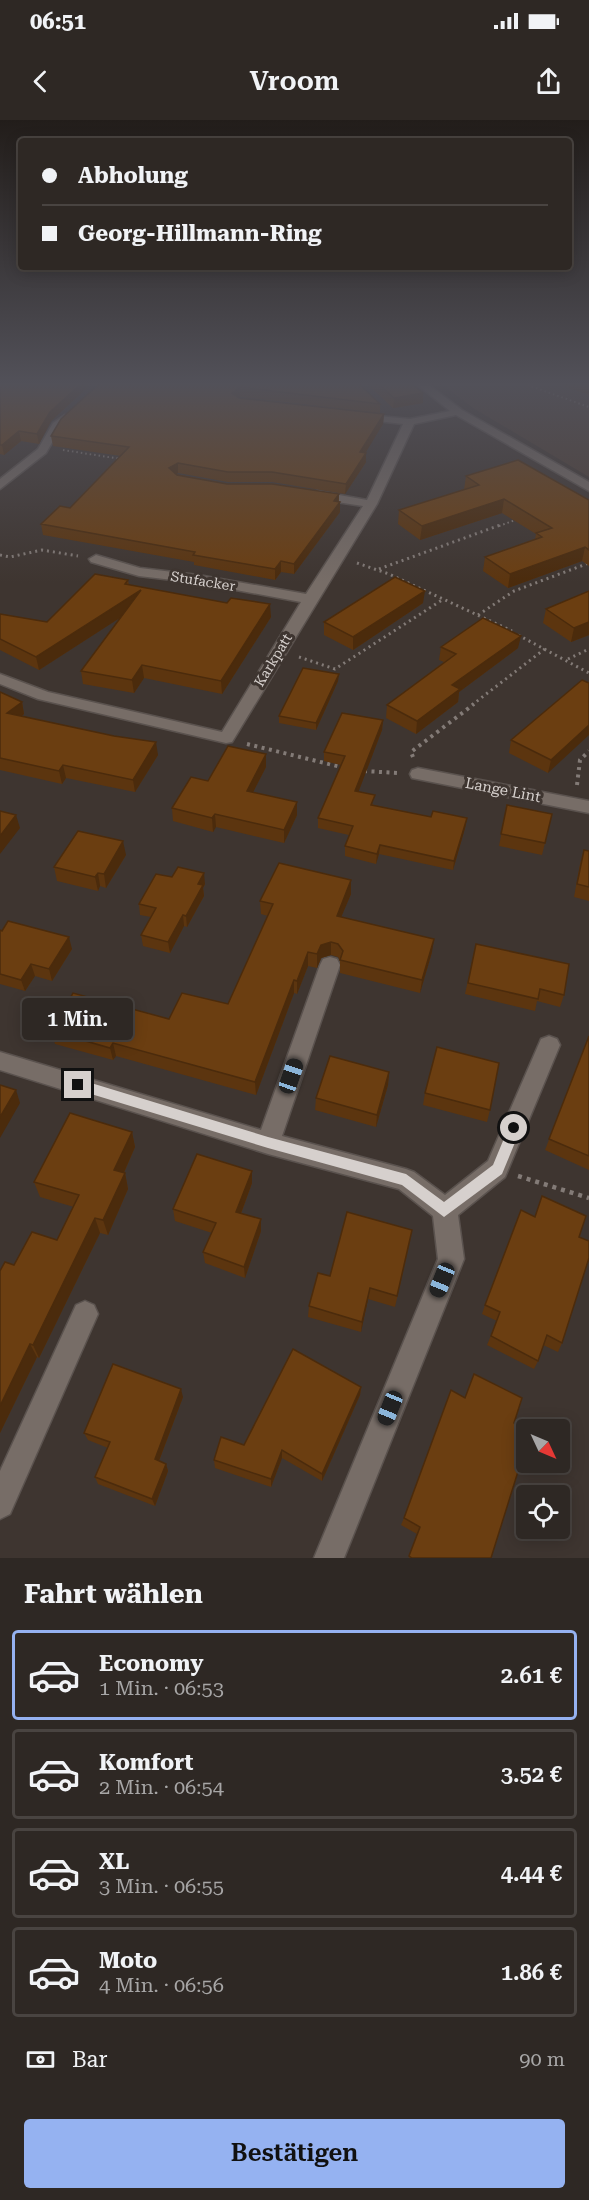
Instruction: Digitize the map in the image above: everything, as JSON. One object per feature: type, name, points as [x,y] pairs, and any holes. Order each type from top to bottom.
[{"type":"street","points":[[0,484],[42,449]]},
{"type":"street","name":"Karkpatt","points":[[226,738],[310,599],[371,504],[393,449]]},
{"type":"street","points":[[523,449],[589,487]]},
{"type":"street","points":[[305,493],[371,504]]},
{"type":"street","name":"Stufacker","points":[[96,559],[139,572],[198,579],[310,599]]},
{"type":"street","points":[[0,679],[43,696],[226,738]]},
{"type":"street","name":"Lange Lint","points":[[418,774],[582,806]]},
{"type":"street","points":[[268,1143],[330,966]]},
{"type":"street","points":[[444,1210],[497,1169],[549,1045]]},
{"type":"street","points":[[0,1061],[268,1143],[406,1180],[444,1210],[451,1259],[329,1558]]},
{"type":"street","points":[[0,1504],[85,1314]]},
{"type":"path","points":[[58,449],[123,460]]},
{"type":"path","points":[[378,569],[522,518]]},
{"type":"path","points":[[0,555],[10,557],[42,550],[96,559]]},
{"type":"path","points":[[337,558],[378,569],[546,648],[589,673]]},
{"type":"path","points":[[478,616],[514,591],[589,563]]},
{"type":"path","points":[[279,650],[335,669],[443,599]]},
{"type":"path","points":[[226,738],[320,764],[367,772],[418,774],[411,752],[546,648]]},
{"type":"path","points":[[567,659],[589,649]]},
{"type":"path","points":[[582,806],[580,760],[589,751]]},
{"type":"path","points":[[497,1169],[589,1198]]},
{"type":"shaded area","points":[[542,449],[589,449],[589,477]]},
{"type":"building","points":[[127,449],[362,449],[360,452],[366,453],[346,484],[272,472],[228,472],[178,463],[169,468],[177,475],[227,484],[272,484],[339,494],[334,501],[340,502],[294,564],[281,561],[275,569],[41,524],[60,506],[70,508]]},
{"type":"building","points":[[518,460],[589,500],[589,550],[585,547],[510,574],[485,557],[542,537],[536,533],[552,528],[504,499],[422,526],[399,510],[479,485],[466,476]]},
{"type":"building","points":[[95,574],[128,580],[125,584],[227,603],[231,598],[270,604],[221,681],[142,665],[132,680],[81,671],[141,590],[36,657],[0,639],[0,614],[47,622]]},
{"type":"building","points":[[395,577],[425,591],[353,637],[324,622]]},
{"type":"building","points":[[589,591],[589,622],[574,628],[546,609]]},
{"type":"building","points":[[483,618],[521,636],[452,685],[460,689],[417,721],[387,705],[456,654],[441,647]]},
{"type":"building","points":[[303,668],[339,674],[316,723],[279,716]]},
{"type":"building","points":[[582,680],[589,683],[589,725],[551,760],[511,740]]},
{"type":"building","points":[[0,692],[22,702],[7,713],[114,736],[156,742],[133,780],[63,765],[59,771],[0,758]]},
{"type":"building","points":[[342,713],[383,720],[355,791],[375,795],[371,805],[431,817],[433,811],[467,818],[454,861],[380,845],[377,854],[345,846],[353,826],[318,818],[345,756],[324,752]]},
{"type":"building","points":[[228,746],[266,754],[247,791],[297,802],[284,830],[215,814],[212,818],[172,808],[191,777],[208,781]]},
{"type":"building","points":[[507,805],[552,814],[545,843],[501,834]]},
{"type":"building","points":[[0,811],[16,815],[0,836]]},
{"type":"building","points":[[78,831],[123,841],[104,874],[98,873],[95,877],[54,867]]},
{"type":"building","points":[[584,850],[589,851],[589,887],[577,884]]},
{"type":"building","points":[[279,863],[351,880],[337,916],[434,939],[422,980],[340,960],[343,951],[338,944],[331,942],[321,945],[317,954],[308,952],[297,981],[294,980],[255,1082],[113,1043],[110,1048],[51,1031],[73,993],[169,1019],[182,993],[228,1004],[273,904],[260,901]]},
{"type":"building","points":[[178,867],[204,873],[198,884],[203,885],[168,942],[141,935],[156,908],[139,904],[156,874],[172,877]]},
{"type":"building","points":[[8,921],[69,937],[49,969],[31,964],[21,980],[0,974],[0,930],[2,931]]},
{"type":"building","points":[[476,944],[569,964],[564,995],[540,989],[538,999],[468,983]]},
{"type":"building","points":[[589,1036],[589,1156],[549,1139]]},
{"type":"building","points":[[437,1047],[499,1063],[490,1110],[425,1093]]},
{"type":"building","points":[[330,1056],[389,1072],[377,1115],[316,1098]]},
{"type":"building","points":[[0,1085],[16,1090],[0,1117]]},
{"type":"building","points":[[70,1113],[132,1132],[114,1170],[125,1173],[103,1220],[95,1218],[33,1345],[30,1344],[0,1406],[0,1271],[5,1262],[14,1265],[32,1232],[57,1240],[79,1195],[34,1182]]},
{"type":"building","points":[[197,1154],[252,1171],[236,1212],[261,1219],[244,1267],[203,1252],[216,1223],[173,1209]]},
{"type":"building","points":[[542,1196],[586,1216],[579,1237],[589,1241],[589,1258],[562,1343],[547,1335],[538,1361],[491,1336],[500,1312],[485,1305],[521,1210],[535,1217]]},
{"type":"building","points":[[347,1212],[412,1230],[397,1296],[370,1288],[362,1322],[309,1306],[318,1273],[330,1276]]},
{"type":"building","points":[[293,1349],[361,1387],[322,1474],[282,1450],[271,1479],[214,1460],[221,1437],[244,1445]]},
{"type":"building","points":[[113,1364],[181,1389],[155,1459],[166,1464],[152,1499],[95,1477],[110,1442],[84,1433]]},
{"type":"building","points":[[474,1374],[522,1398],[514,1423],[516,1424],[518,1473],[491,1558],[412,1558],[409,1556],[420,1527],[404,1518],[451,1390],[465,1398]]},
{"type":"route","points":[[78,1085],[268,1143],[406,1180],[444,1210],[497,1169],[514,1128]]}]
